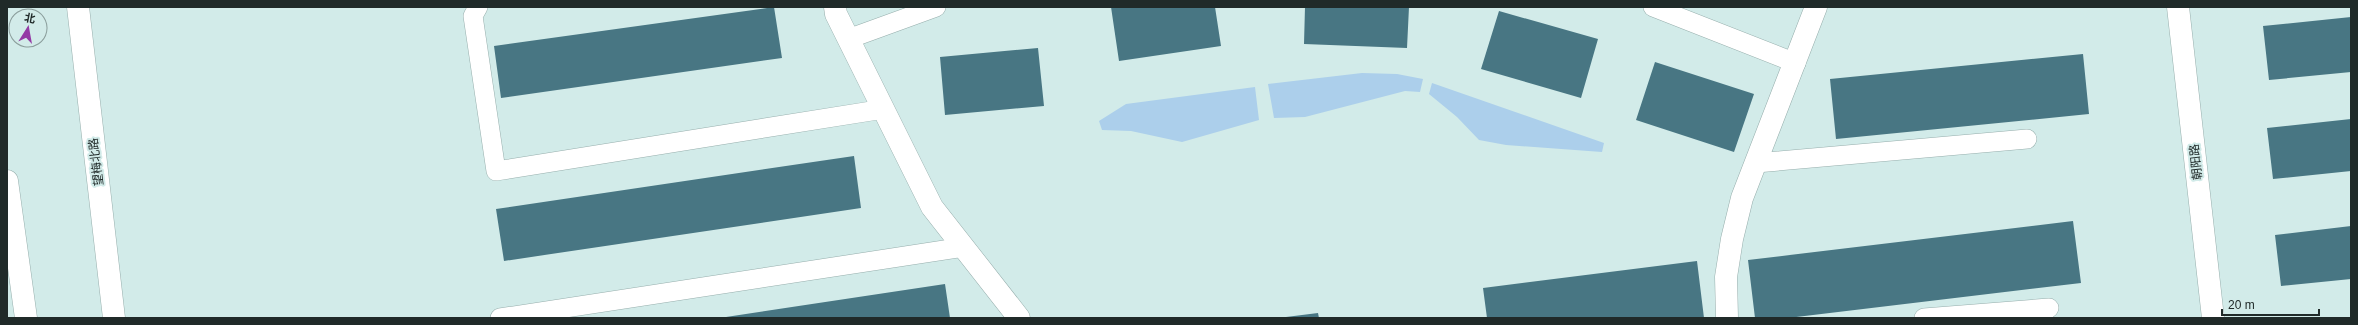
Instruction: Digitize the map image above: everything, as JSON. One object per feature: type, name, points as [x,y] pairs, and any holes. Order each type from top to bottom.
[{"type":"main road","name":"望梅北路","points":[[78,7],[114,318]]},
{"type":"main road","points":[[835,7],[848,39],[932,207],[1019,318]]},
{"type":"main road","points":[[1727,318],[1726,277],[1732,239],[1742,198],[1796,63],[1816,7]]},
{"type":"main road","name":"朝阳路","points":[[2178,7],[2213,318]]},
{"type":"main road","points":[[7,181],[26,318]]},
{"type":"lane","points":[[478,7],[473,16],[496,171],[884,110]]},
{"type":"lane","points":[[848,39],[936,7]]},
{"type":"lane","points":[[1653,7],[1796,63]]},
{"type":"lane","points":[[1756,163],[2027,139]]},
{"type":"lane","points":[[500,318],[964,247]]},
{"type":"lane","points":[[1924,318],[2049,308]]},
{"type":"water","points":[[1362,73],[1397,74],[1423,79],[1420,92],[1405,91],[1305,117],[1274,118],[1268,84]]},
{"type":"water","points":[[1432,83],[1604,143],[1602,152],[1506,145],[1479,140],[1457,117],[1429,94]]},
{"type":"water","points":[[1255,87],[1259,120],[1182,142],[1131,131],[1102,130],[1099,121],[1126,104]]},
{"type":"building","points":[[774,7],[782,58],[501,98],[494,46]]},
{"type":"building","points":[[1111,7],[1215,7],[1221,46],[1119,61]]},
{"type":"building","points":[[1305,7],[1409,7],[1407,48],[1304,44]]},
{"type":"building","points":[[1499,11],[1598,39],[1581,98],[1481,69]]},
{"type":"building","points":[[2351,17],[2351,72],[2269,80],[2263,26]]},
{"type":"building","points":[[1038,48],[1044,106],[945,115],[940,57]]},
{"type":"building","points":[[2083,54],[2089,114],[1836,139],[1830,79]]},
{"type":"building","points":[[1655,62],[1754,94],[1734,152],[1636,120]]},
{"type":"building","points":[[2351,119],[2351,171],[2273,179],[2267,128]]},
{"type":"building","points":[[854,156],[861,208],[504,261],[496,209]]},
{"type":"building","points":[[2073,221],[2081,283],[1788,318],[1755,318],[1748,260]]},
{"type":"building","points":[[2351,226],[2351,279],[2281,286],[2275,235]]},
{"type":"building","points":[[1697,261],[1704,318],[1487,318],[1483,288]]},
{"type":"building","points":[[945,284],[950,318],[726,318],[726,317]]},
{"type":"building","points":[[1318,313],[1319,318],[1286,318],[1286,317]]}]
